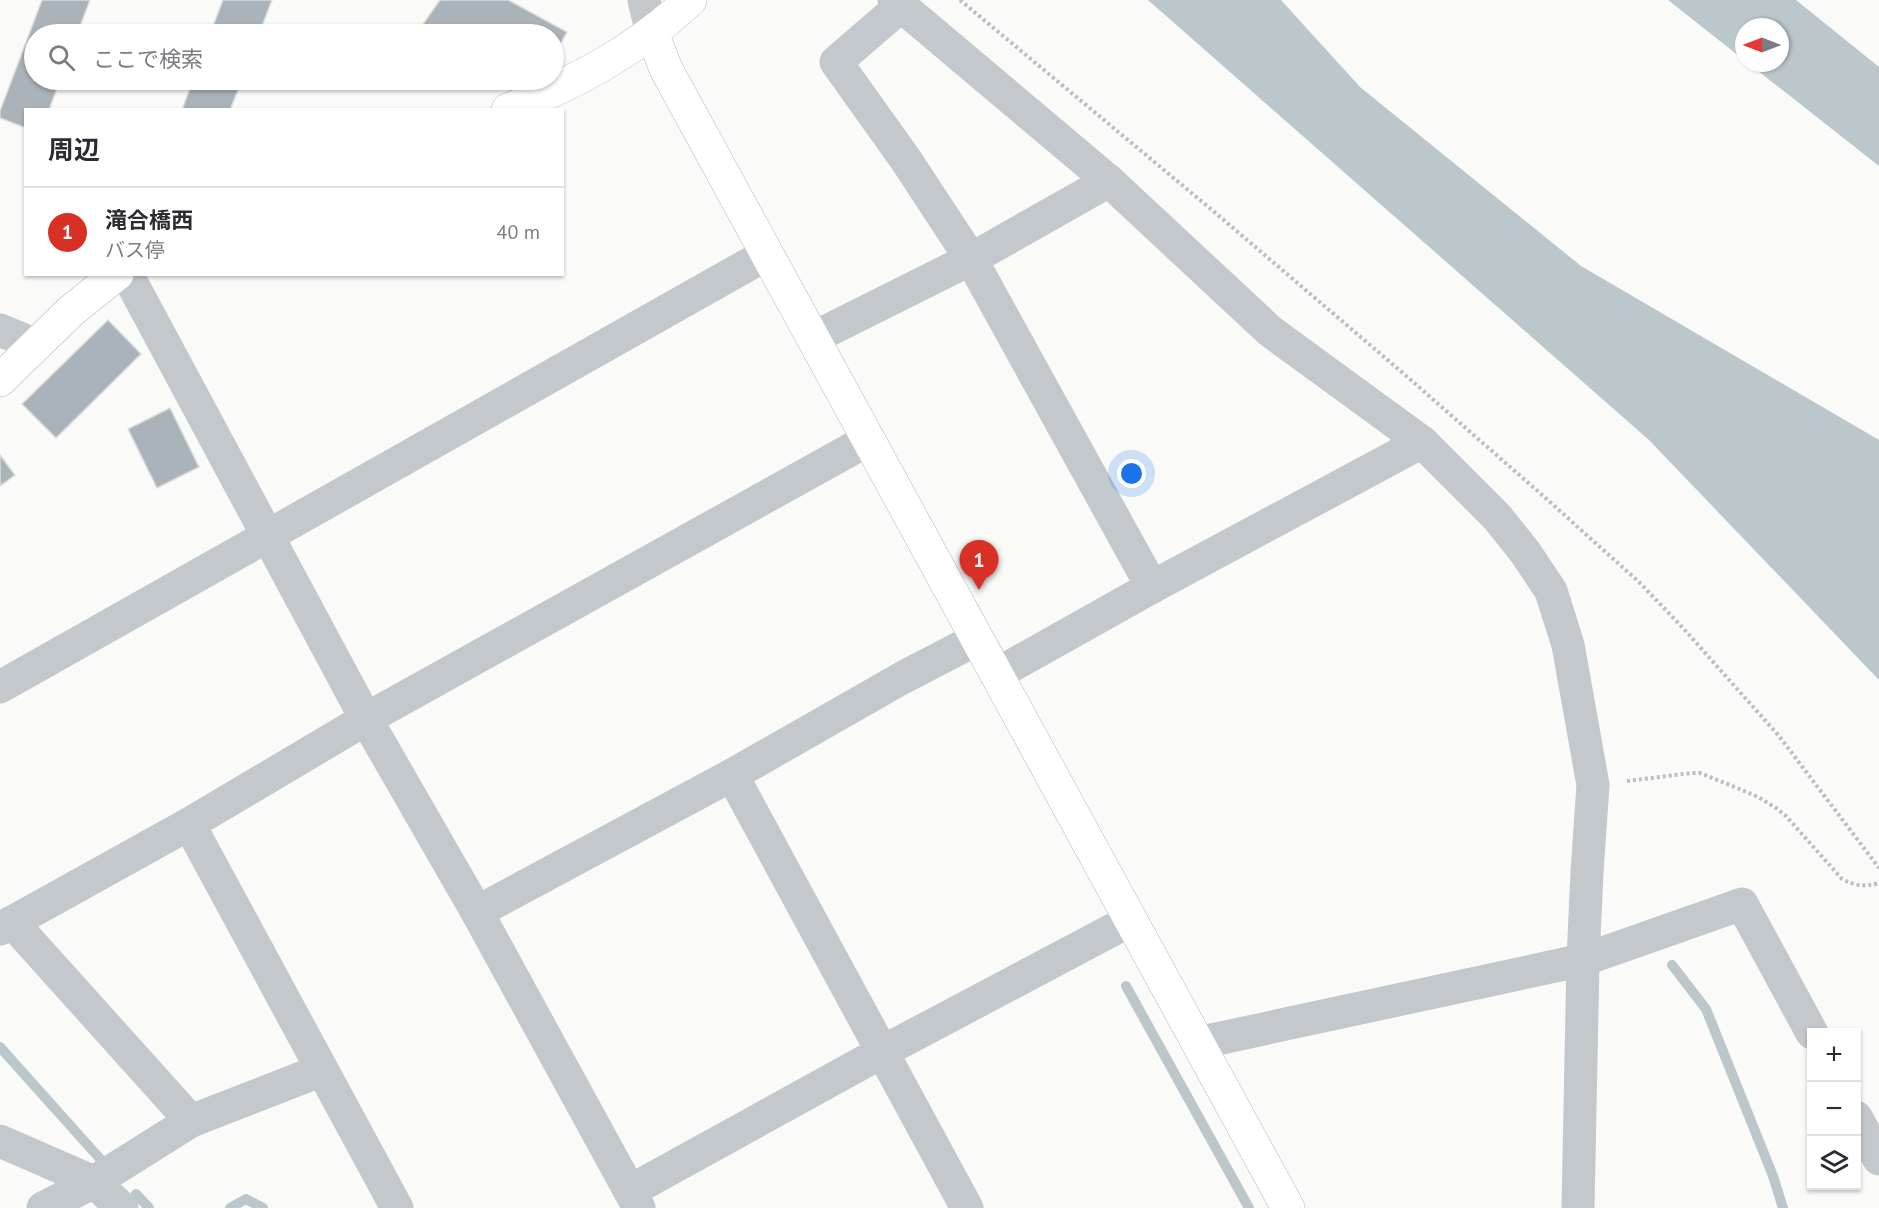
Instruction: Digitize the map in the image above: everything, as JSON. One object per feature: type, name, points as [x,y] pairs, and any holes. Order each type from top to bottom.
[{"type":"street","points":[[644,0],[652,33],[666,69],[1288,1208]]},
{"type":"street","points":[[564,85],[612,61],[652,33],[690,0]]},
{"type":"street","points":[[1152,587],[971,260],[906,160],[836,62],[897,3],[1109,181],[1270,331],[1422,442],[1497,517],[1525,552],[1551,591],[1568,645],[1593,785],[1583,960],[1578,1208]]},
{"type":"street","points":[[513,108],[555,90]]},
{"type":"street","points":[[813,338],[971,260],[1109,181]]},
{"type":"street","points":[[0,687],[768,255]]},
{"type":"street","points":[[0,380],[70,311],[114,276]]},
{"type":"street","points":[[128,276],[366,719],[477,912],[635,1199],[882,1052],[1131,920]]},
{"type":"street","points":[[0,330],[36,345]]},
{"type":"street","points":[[190,1121],[6,925],[189,824],[366,719],[868,440]]},
{"type":"street","points":[[996,674],[1422,442]]},
{"type":"street","points":[[477,912],[732,775],[902,678],[977,639]]},
{"type":"street","points":[[732,775],[967,1208]]},
{"type":"street","points":[[189,824],[397,1208]]},
{"type":"street","points":[[1198,1043],[1583,960],[1742,904],[1809,1028]]},
{"type":"street","points":[[43,1208],[94,1182],[190,1121],[322,1070]]},
{"type":"street","points":[[1861,1125],[1879,1159]]},
{"type":"street","points":[[0,1141],[94,1182],[122,1208]]},
{"type":"path","points":[[1593,785],[1700,773],[1758,797],[1776,808],[1786,816],[1842,879],[1853,885],[1866,887],[1879,883]]},
{"type":"shaded area","points":[[1148,0],[1281,0],[1360,87],[1581,266],[1879,440],[1879,680],[1649,440]]},
{"type":"shaded area","points":[[1668,0],[1796,0],[1879,67],[1879,166],[1759,72],[1789,72],[1789,18],[1735,18],[1735,53]]},
{"type":"building","points":[[42,0],[90,0],[81,24],[33,24]]},
{"type":"building","points":[[223,0],[272,0],[263,24],[214,24]]},
{"type":"building","points":[[440,0],[508,0],[552,24],[423,24]]},
{"type":"building","points":[[24,48],[24,90],[56,90],[50,108],[24,108],[24,127],[0,118],[0,111]]},
{"type":"building","points":[[189,90],[238,90],[231,108],[183,108]]},
{"type":"building","points":[[108,320],[141,354],[56,438],[22,404]]},
{"type":"building","points":[[170,408],[199,467],[157,488],[128,429]]},
{"type":"building","points":[[0,455],[15,475],[0,486]]},
{"type":"waterway","points":[[1672,965],[1706,1009],[1773,1176],[1783,1208]]},
{"type":"waterway","points":[[1126,986],[1249,1208]]},
{"type":"waterway","points":[[0,1047],[102,1161]]},
{"type":"waterway","points":[[136,1194],[149,1208]]},
{"type":"waterway","points":[[230,1208],[246,1199],[263,1208]]},
{"type":"place","name":"滝合橋西","points":[[979,590]]}]
